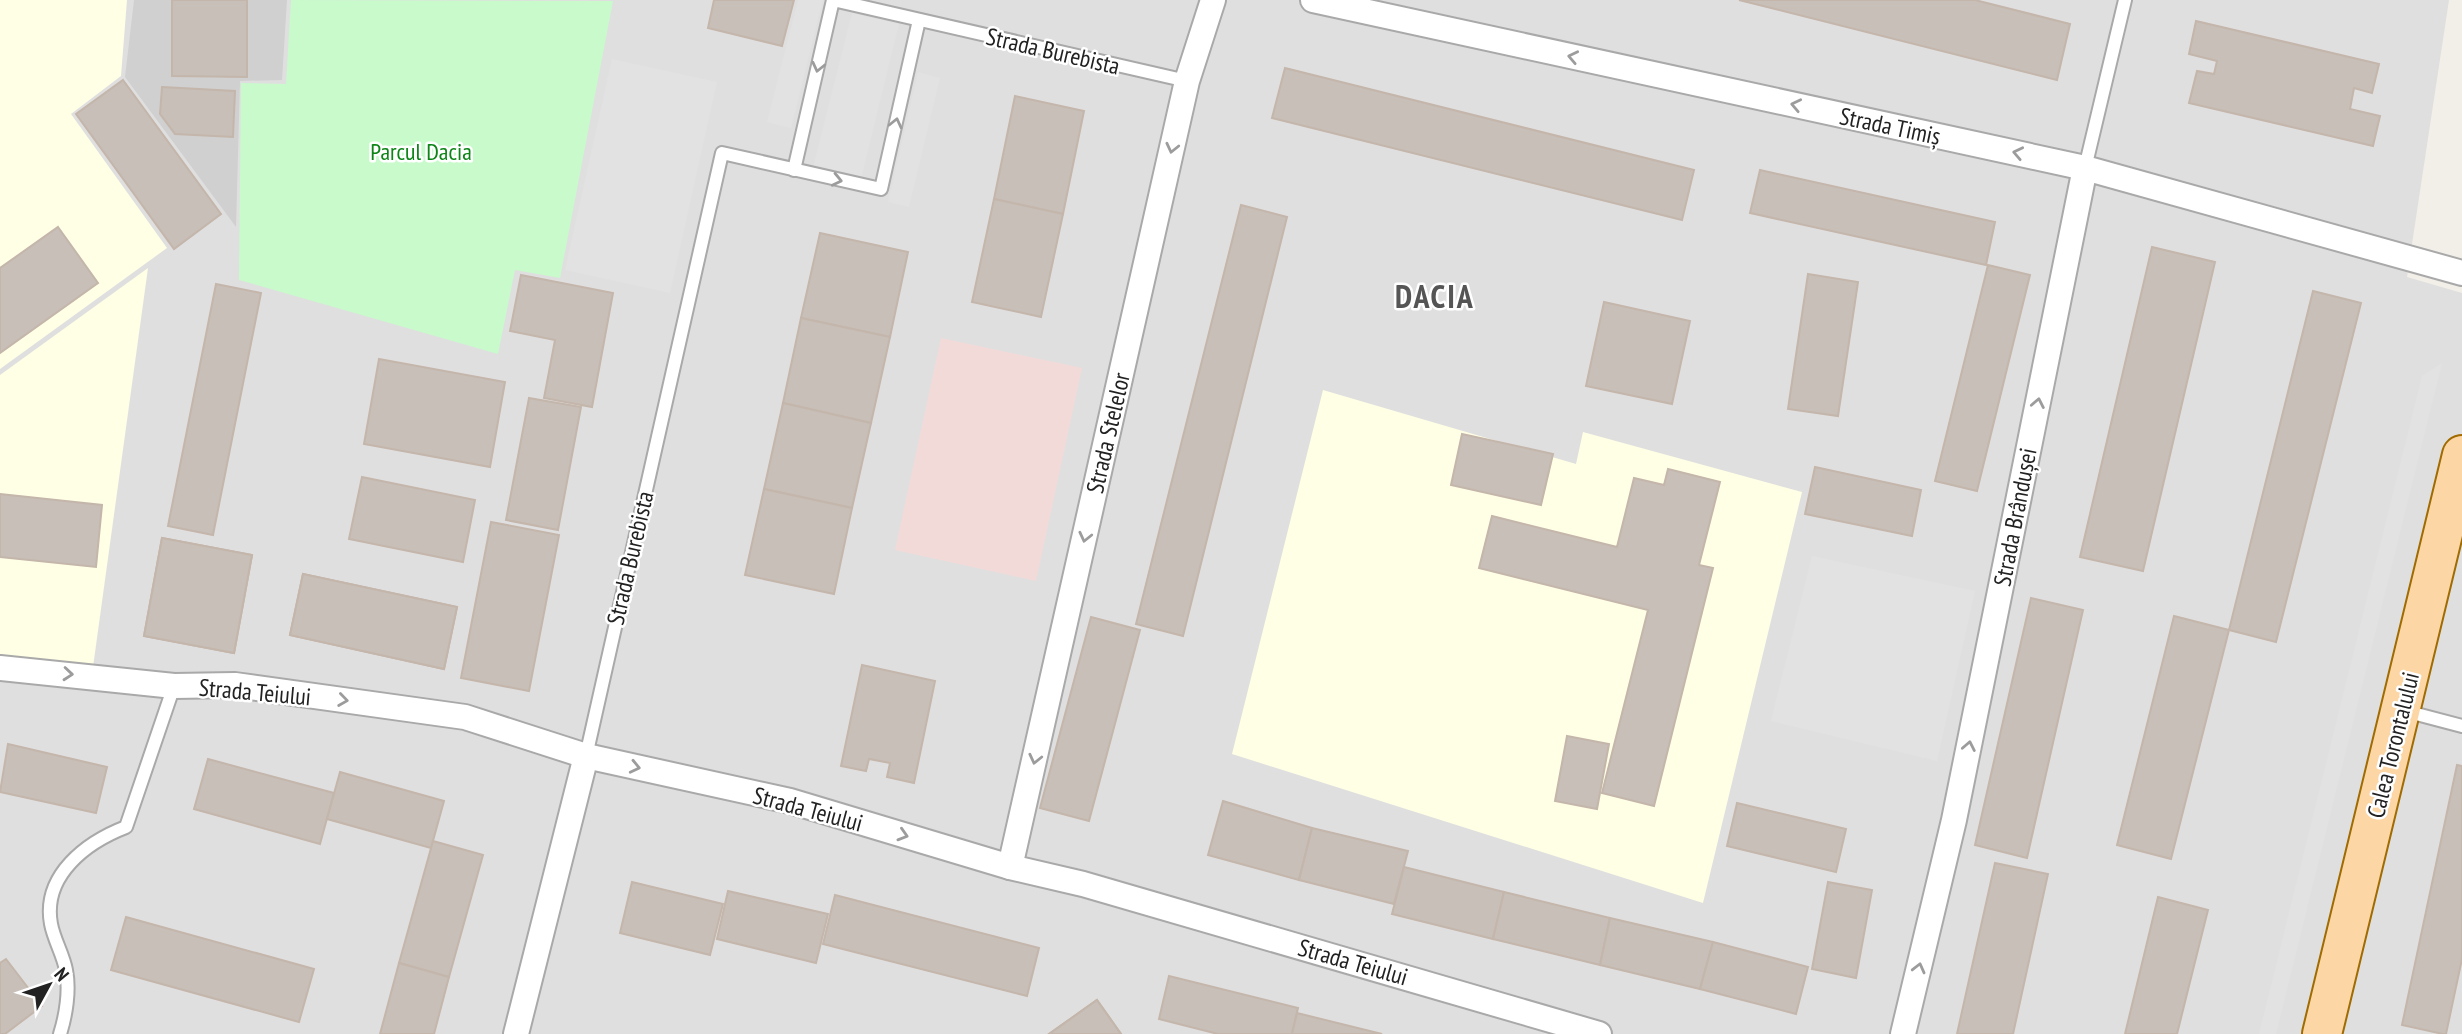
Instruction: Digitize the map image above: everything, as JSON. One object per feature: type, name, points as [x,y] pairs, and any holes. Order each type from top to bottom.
[{"type":"main road","name":"Calea Torontalului","points":[[2322,1034],[2462,455]]},
{"type":"street","name":"Strada Stelelor","points":[[1010,867],[1187,81],[1213,0]]},
{"type":"street","name":"Strada Timiș","points":[[1313,0],[2085,168],[2462,273]]},
{"type":"street","name":"Strada Brândușei","points":[[1903,1034],[1954,820],[2085,168]]},
{"type":"street","name":"Strada Teiului","points":[[0,668],[174,686],[236,685],[465,717],[586,756],[790,802],[1599,1034]]},
{"type":"street","name":"Strada Burebista","points":[[516,1034],[586,756]]},
{"type":"lane","name":"Strada Burebista","points":[[794,170],[833,0],[1187,81]]},
{"type":"lane","name":"Strada Brândușei","points":[[2085,168],[2125,0]]},
{"type":"lane","name":"Strada Burebista","points":[[586,756],[722,153],[881,189],[919,20]]},
{"type":"lane","points":[[60,1034],[67,996],[66,972],[50,922],[54,887],[63,872],[85,848],[99,837],[126,827],[174,686]]},
{"type":"lane","points":[[2402,710],[2462,726]]},
{"type":"shaded area","points":[[0,0],[2449,0],[2407,277],[2462,293],[2462,1034],[0,1034]]},
{"type":"shaded area","points":[[0,0],[127,0],[121,76],[71,114],[167,248],[0,369]]},
{"type":"shaded area","points":[[134,0],[287,0],[282,80],[240,81],[236,227],[125,77]]},
{"type":"shaded area","points":[[798,0],[823,0],[791,128],[767,122]]},
{"type":"shaded area","points":[[852,13],[899,24],[861,179],[813,167]]},
{"type":"shaded area","points":[[612,59],[717,82],[670,293],[565,270]]},
{"type":"shaded area","points":[[918,72],[940,78],[909,207],[888,202]]},
{"type":"shaded area","points":[[148,268],[93,667],[0,659],[0,375]]},
{"type":"shaded area","points":[[941,338],[1082,368],[1036,581],[895,550]]},
{"type":"shaded area","points":[[2442,363],[2276,1034],[2259,1034],[2422,376]]},
{"type":"shaded area","points":[[1323,390],[1576,464],[1583,432],[1802,492],[1703,903],[1232,754]]},
{"type":"shaded area","points":[[1812,556],[1975,591],[1937,761],[1771,721]]},
{"type":"green space","name":"Parcul Dacia","points":[[291,0],[613,1],[560,278],[515,270],[498,354],[239,280],[241,83],[286,84]]},
{"type":"building","points":[[172,0],[247,0],[247,77],[172,76]]},
{"type":"building","points":[[714,0],[794,0],[782,46],[708,28]]},
{"type":"building","points":[[1739,0],[1975,0],[2070,24],[2057,80]]},
{"type":"building","points":[[2196,21],[2379,64],[2372,93],[2354,88],[2350,109],[2380,116],[2373,146],[2189,103],[2197,71],[2214,74],[2217,61],[2189,54]]},
{"type":"building","points":[[1285,68],[1694,170],[1682,220],[1272,118]]},
{"type":"building","points":[[123,80],[221,214],[174,249],[76,114]]},
{"type":"building","points":[[162,87],[235,91],[233,137],[175,134],[160,114]]},
{"type":"building","points":[[1015,96],[1084,111],[1063,214],[994,199]]},
{"type":"building","points":[[1760,170],[1995,222],[1986,265],[1750,213]]},
{"type":"building","points":[[994,199],[1063,214],[1041,317],[972,302]]},
{"type":"building","points":[[1241,205],[1287,217],[1183,636],[1136,624]]},
{"type":"building","points":[[58,227],[98,283],[0,353],[0,268]]},
{"type":"building","points":[[820,233],[908,252],[890,337],[801,318]]},
{"type":"building","points":[[2152,247],[2215,262],[2143,571],[2080,557]]},
{"type":"building","points":[[1988,265],[2030,275],[1977,491],[1935,481]]},
{"type":"building","points":[[1808,274],[1858,282],[1838,416],[1788,409]]},
{"type":"building","points":[[521,275],[613,293],[592,407],[544,398],[555,340],[510,331]]},
{"type":"building","points":[[216,284],[261,293],[213,535],[168,526]]},
{"type":"building","points":[[2313,291],[2361,303],[2276,642],[2229,630]]},
{"type":"building","points":[[1604,302],[1690,321],[1672,404],[1586,386]]},
{"type":"building","points":[[801,318],[890,337],[871,423],[783,403]]},
{"type":"building","points":[[379,359],[505,382],[490,467],[364,444]]},
{"type":"building","points":[[529,398],[581,407],[558,530],[506,520]]},
{"type":"building","points":[[783,403],[871,423],[852,508],[764,489]]},
{"type":"building","points":[[1462,434],[1553,454],[1541,505],[1451,485]]},
{"type":"building","points":[[1815,467],[1921,490],[1912,536],[1805,514]]},
{"type":"building","points":[[1668,469],[1720,482],[1699,565],[1713,568],[1654,806],[1602,793],[1648,610],[1479,568],[1492,516],[1617,547],[1634,478],[1664,485]]},
{"type":"building","points":[[362,477],[475,500],[463,562],[349,539]]},
{"type":"building","points":[[764,489],[852,508],[834,594],[745,575]]},
{"type":"building","points":[[0,494],[102,505],[96,567],[0,557]]},
{"type":"building","points":[[491,522],[559,535],[529,691],[461,678]]},
{"type":"building","points":[[162,538],[252,555],[234,653],[144,636]]},
{"type":"building","points":[[162,538],[252,555],[234,653],[144,636]]},
{"type":"building","points":[[303,574],[457,607],[444,669],[290,635]]},
{"type":"building","points":[[303,574],[457,607],[444,669],[290,635]]},
{"type":"building","points":[[2031,598],[2083,610],[2027,858],[1975,845]]},
{"type":"building","points":[[2174,616],[2229,630],[2171,859],[2117,845]]},
{"type":"building","points":[[1091,617],[1140,630],[1089,821],[1040,808]]},
{"type":"building","points":[[862,665],[935,681],[914,783],[887,777],[890,763],[869,759],[866,771],[841,766]]},
{"type":"building","points":[[1567,736],[1609,744],[1597,809],[1555,801]]},
{"type":"building","points":[[8,744],[107,767],[96,813],[0,792]]},
{"type":"building","points":[[208,759],[334,793],[320,844],[194,809]]},
{"type":"building","points":[[2457,765],[2462,766],[2462,959],[2446,1034],[2443,1034],[2402,1025]]},
{"type":"building","points":[[340,772],[444,801],[431,848],[327,819]]},
{"type":"building","points":[[1223,801],[1312,828],[1299,880],[1208,855]]},
{"type":"building","points":[[1737,803],[1846,829],[1836,872],[1727,846]]},
{"type":"building","points":[[1312,828],[1408,851],[1394,904],[1299,880]]},
{"type":"building","points":[[433,841],[483,855],[449,977],[399,963]]},
{"type":"building","points":[[1995,863],[2048,874],[2013,1034],[1957,1034]]},
{"type":"building","points":[[1404,867],[1504,892],[1493,939],[1392,914]]},
{"type":"building","points":[[632,882],[723,904],[710,955],[620,933]]},
{"type":"building","points":[[1828,882],[1872,890],[1856,978],[1812,969]]},
{"type":"building","points":[[728,891],[828,914],[816,963],[717,939]]},
{"type":"building","points":[[1504,892],[1610,918],[1600,965],[1493,939]]},
{"type":"building","points":[[835,895],[1039,948],[1027,996],[823,944]]},
{"type":"building","points":[[2158,897],[2208,910],[2177,1034],[2125,1034]]},
{"type":"building","points":[[126,917],[314,969],[299,1022],[111,970]]},
{"type":"building","points":[[1610,918],[1713,942],[1700,989],[1600,965]]},
{"type":"building","points":[[1713,942],[1808,967],[1796,1014],[1700,989]]},
{"type":"building","points":[[6,959],[42,1006],[5,1034],[0,1034],[0,963]]},
{"type":"building","points":[[399,963],[449,977],[434,1034],[380,1034]]},
{"type":"building","points":[[1169,976],[1298,1008],[1292,1034],[1218,1034],[1159,1019]]},
{"type":"building","points":[[1097,1000],[1121,1034],[1049,1034]]},
{"type":"building","points":[[1097,1000],[1121,1034],[1049,1034]]},
{"type":"building","points":[[1297,1013],[1382,1034],[1292,1034]]},
{"type":"district","name":"DACIA","points":[[1435,296]]}]
